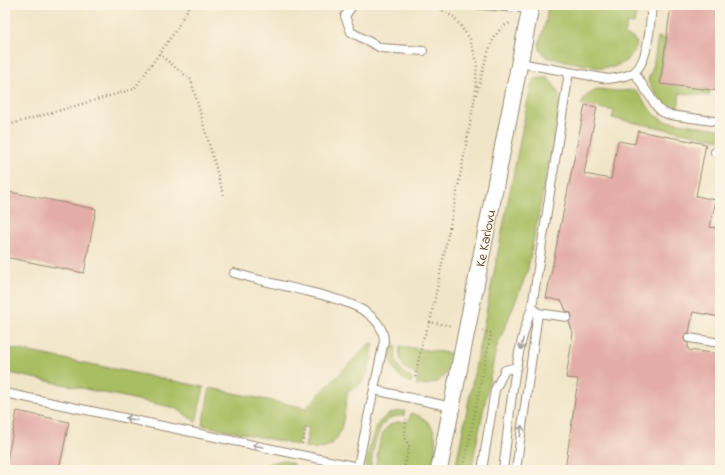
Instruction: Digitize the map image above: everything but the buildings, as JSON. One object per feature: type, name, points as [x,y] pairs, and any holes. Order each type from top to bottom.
[{"type":"street","name":"Ke Karlovu","points":[[439,470],[531,7]]},
{"type":"lane","points":[[353,5],[345,16],[351,32],[381,48],[423,51]]},
{"type":"lane","points":[[481,5],[531,7]]},
{"type":"lane","points":[[520,63],[608,79],[622,77],[634,72],[641,64],[646,49],[652,5]]},
{"type":"lane","points":[[516,470],[535,310],[569,72]]},
{"type":"lane","points":[[634,72],[657,107],[662,112],[670,115],[720,122]]},
{"type":"lane","points":[[5,393],[357,468],[384,341],[381,327],[363,310],[345,301],[234,273]]},
{"type":"lane","points":[[535,310],[567,317]]},
{"type":"lane","points":[[503,470],[517,367],[527,321],[535,310]]},
{"type":"lane","points":[[689,338],[720,343]]},
{"type":"lane","points":[[482,470],[495,390],[504,370],[517,367]]},
{"type":"lane","points":[[374,390],[452,406]]},
{"type":"path","points":[[5,126],[134,89],[174,33],[190,5]]},
{"type":"path","points":[[430,322],[475,97],[477,62],[470,39],[454,17],[432,5]]},
{"type":"path","points":[[475,97],[480,86],[488,48],[500,30],[511,22],[510,30]]},
{"type":"path","points":[[159,54],[192,80],[224,197]]},
{"type":"path","points":[[404,470],[409,446],[405,438],[406,419]]},
{"type":"green space","points":[[548,5],[643,5],[643,7],[637,7],[634,24],[627,23],[625,36],[634,38],[634,42],[637,42],[636,48],[626,61],[614,67],[601,68],[546,57],[540,50],[539,44],[546,21]]},
{"type":"green space","points":[[658,37],[666,39],[660,83],[709,90],[709,96],[680,93],[678,109],[665,106],[649,84],[648,80],[653,67]]},
{"type":"green space","points":[[548,78],[558,93],[560,105],[527,273],[496,349],[471,470],[455,470],[531,85],[535,79]]},
{"type":"green space","points":[[598,89],[616,91],[635,90],[652,111],[665,121],[720,129],[720,140],[612,118],[614,111],[581,104],[586,96]]},
{"type":"green space","points":[[370,343],[374,343],[368,372],[356,388],[348,392],[339,433],[335,441],[328,446],[318,448],[305,447],[309,428],[302,427],[298,445],[202,425],[210,388],[306,408]]},
{"type":"green space","points":[[391,345],[396,346],[396,361],[403,373],[412,378],[411,383],[401,377],[394,368],[390,357]]},
{"type":"green space","points":[[400,346],[455,354],[450,368],[442,378],[431,384],[416,385],[418,375],[409,371],[403,365],[400,356]]},
{"type":"green space","points":[[5,347],[204,387],[196,422],[176,408],[5,372]]},
{"type":"green space","points":[[405,411],[404,416],[394,417],[387,420],[382,426],[375,443],[370,470],[365,470],[371,440],[379,423],[385,417],[394,412]]},
{"type":"green space","points":[[411,413],[428,422],[432,428],[436,443],[433,470],[375,470],[379,444],[385,429],[391,424],[408,422]]},
{"type":"green space","points":[[283,460],[294,464],[293,470],[261,470],[269,463]]}]
